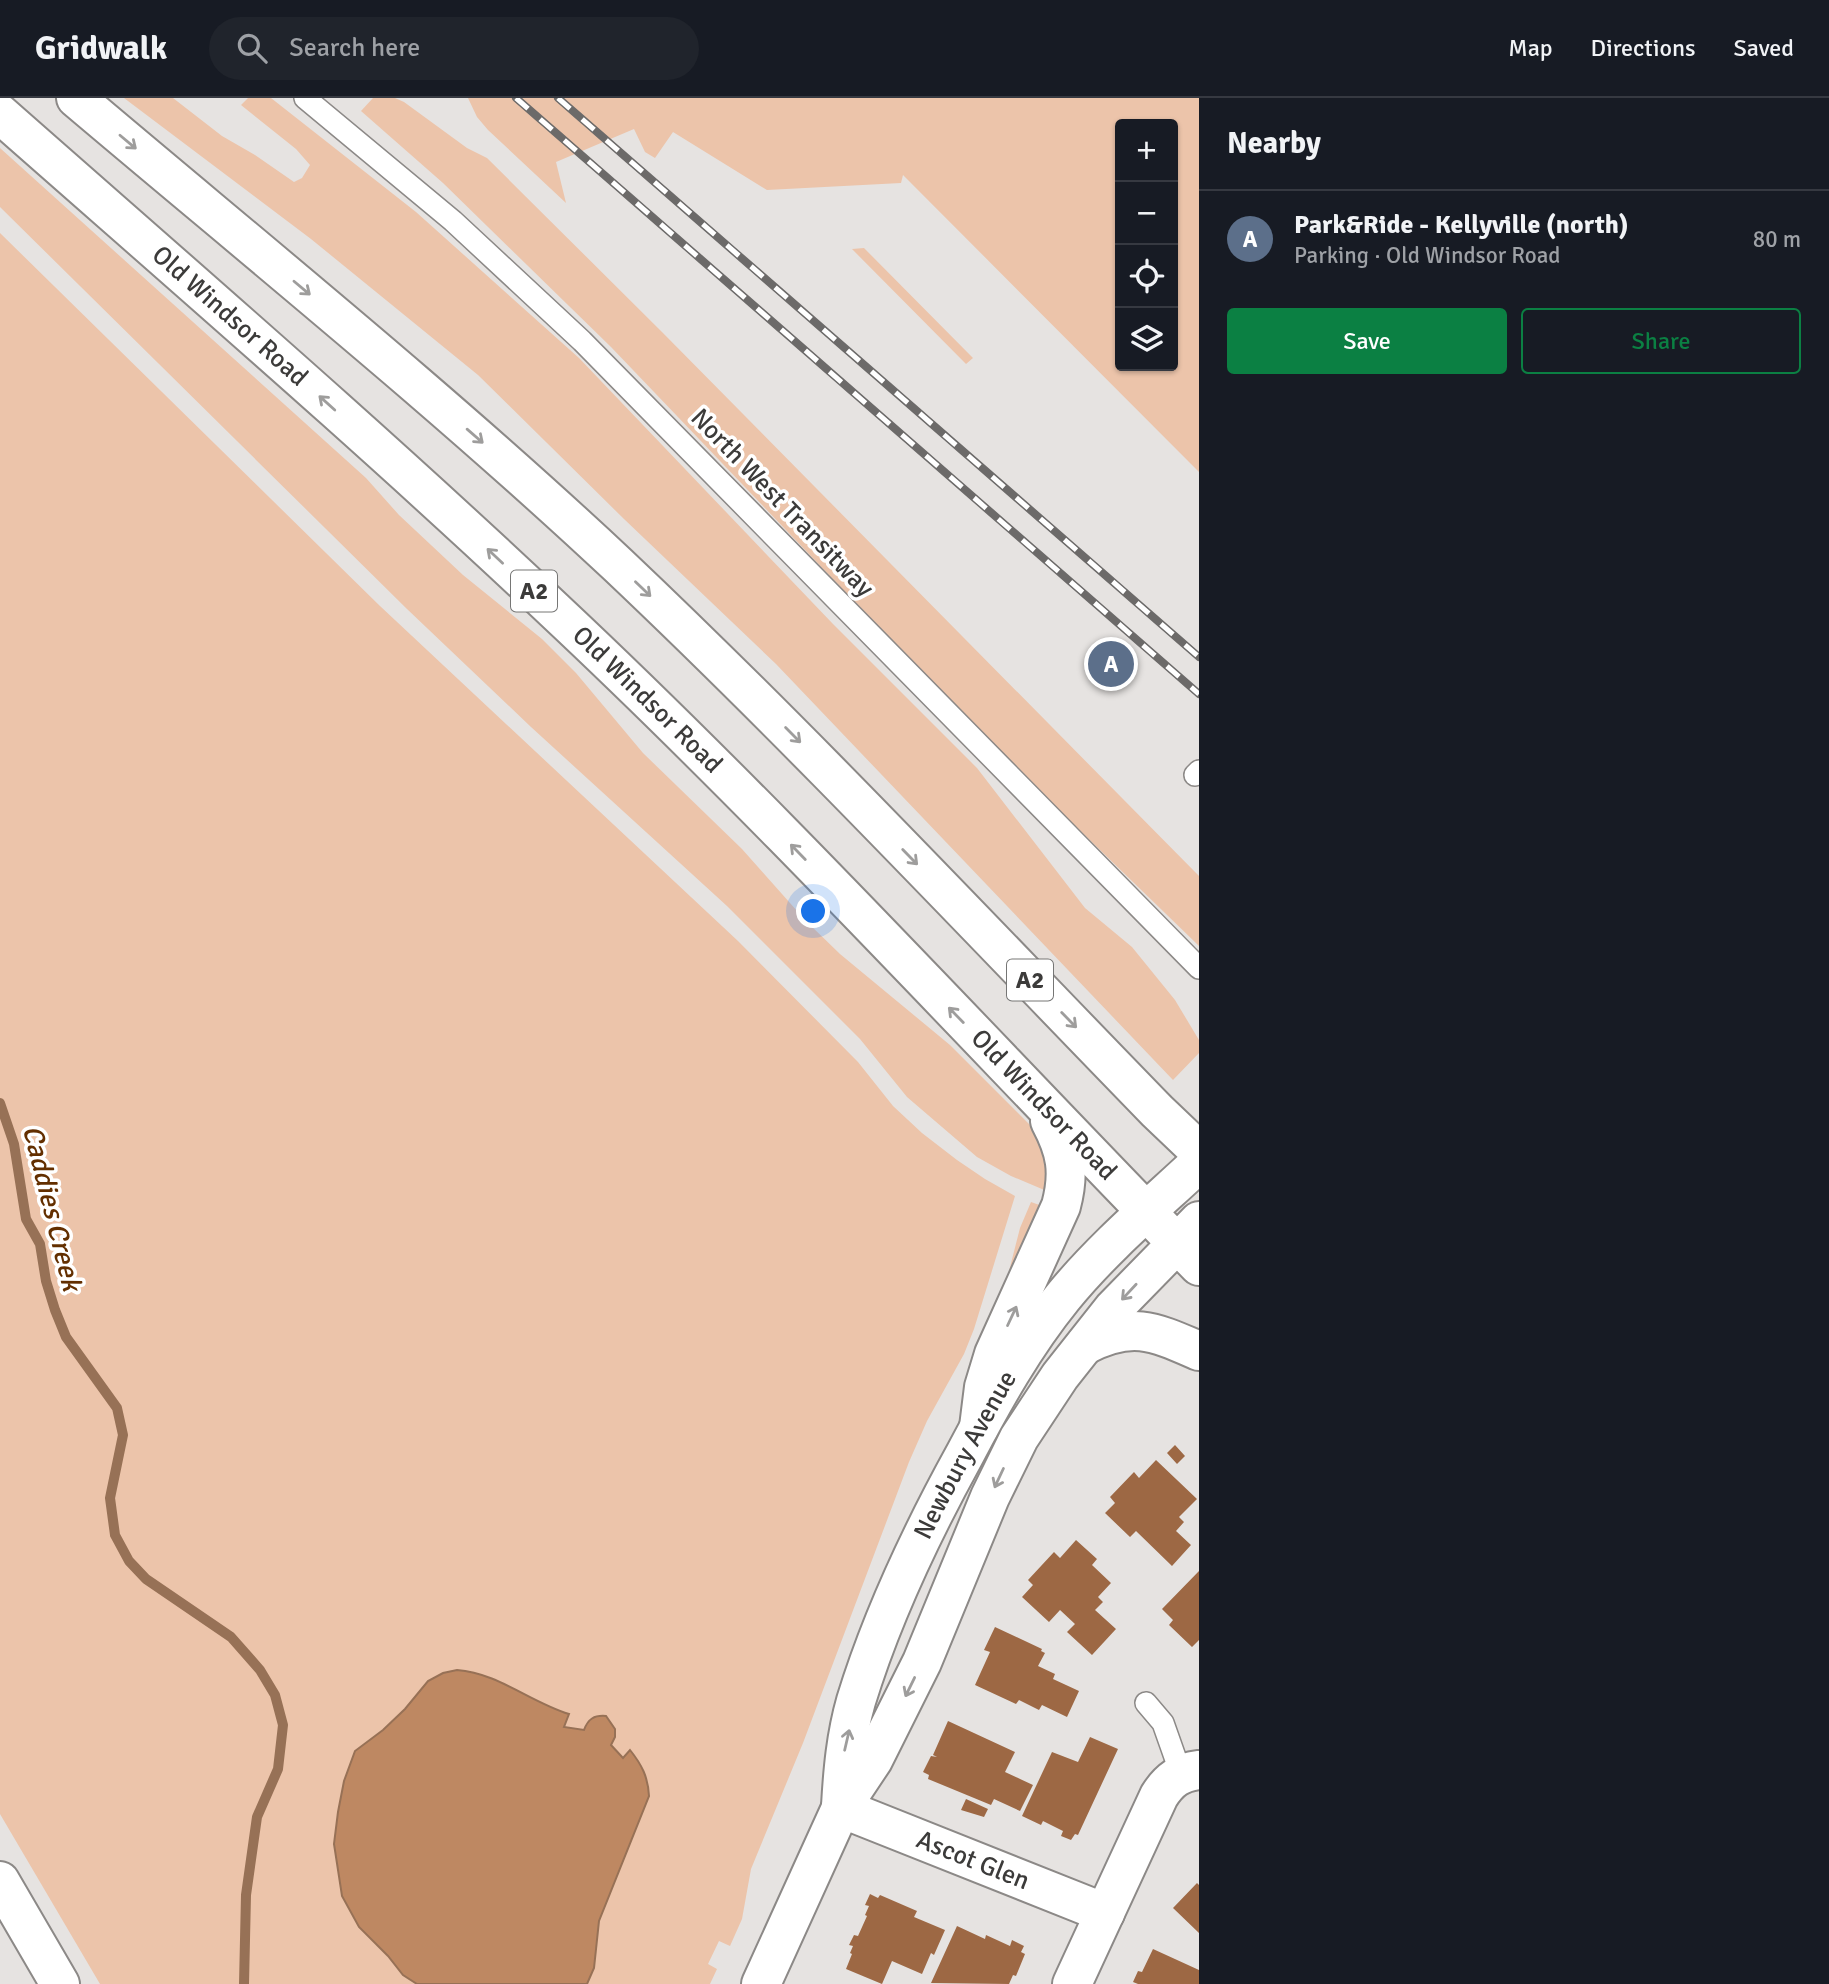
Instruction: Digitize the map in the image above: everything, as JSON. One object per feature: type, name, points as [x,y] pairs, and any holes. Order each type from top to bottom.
[{"type":"main road","name":"A2","points":[[76,98],[402,373],[615,563],[802,743],[1199,1151]]},
{"type":"main road","name":"Old Windsor Road","points":[[0,114],[415,482],[555,611],[796,849],[1147,1212],[1191,1243]]},
{"type":"main road","points":[[979,1427],[984,1387],[994,1354],[1061,1206],[1067,1184],[1067,1167],[1062,1148],[1038,1100]]},
{"type":"main road","name":"Newbury Avenue","points":[[841,1808],[844,1756],[856,1702],[909,1563],[979,1427],[1015,1363],[1064,1295],[1199,1163]]},
{"type":"main road","name":"Newbury Avenue","points":[[761,1984],[841,1808],[873,1760],[911,1685],[1004,1467],[1039,1406],[1112,1309],[1191,1243]]},
{"type":"main road","points":[[1084,1345],[1103,1336],[1131,1330],[1166,1337],[1199,1351]]},
{"type":"main road","points":[[1072,1984],[1159,1796],[1165,1787],[1190,1772]]},
{"type":"main road","name":"Ascot Glen","points":[[841,1808],[1105,1913]]},
{"type":"main road","points":[[0,1881],[60,1984]]},
{"type":"lane","name":"North West Transitway","points":[[304,98],[453,221],[582,341],[1199,968]]},
{"type":"lane","points":[[1146,1703],[1163,1723],[1190,1772]]},
{"type":"shaded area","points":[[124,98],[173,98],[222,136],[294,182],[302,178],[310,165],[296,149],[241,105],[248,98],[271,98],[416,212],[579,358],[833,624],[977,768],[1085,908],[1132,947],[1175,1000],[1199,1040],[1199,1053],[1173,1080],[776,664],[478,375],[311,239]]},
{"type":"shaded area","points":[[373,98],[395,98],[404,102],[467,148],[487,158],[1199,876],[1199,946],[1067,818],[850,597],[611,347],[443,183],[361,111]]},
{"type":"shaded area","points":[[468,98],[1199,98],[1199,472],[903,175],[901,183],[767,190],[673,132],[655,158],[645,152],[634,129],[556,162],[566,203],[477,117]]},
{"type":"shaded area","points":[[0,148],[366,478],[399,515],[463,575],[542,639],[576,673],[643,753],[742,849],[806,921],[840,954],[950,1045],[1037,1132],[1045,1145],[1049,1192],[1011,1176],[977,1157],[907,1097],[860,1039],[727,906],[531,727],[407,609],[0,207]]},
{"type":"shaded area","points":[[0,233],[380,606],[738,941],[858,1062],[893,1106],[957,1160],[1015,1196],[974,1329],[909,1462],[803,1743],[751,1869],[742,1919],[730,1946],[719,1941],[708,1964],[717,1969],[710,1984],[100,1984],[0,1814]]},
{"type":"shaded area","points":[[864,248],[973,358],[966,364],[852,249]]},
{"type":"shaded area","points":[[1031,1202],[1045,1207],[1006,1283],[1020,1228]]},
{"type":"shaded area","points":[[457,1670],[486,1676],[569,1714],[564,1727],[584,1730],[592,1718],[606,1716],[615,1729],[611,1745],[623,1758],[630,1750],[644,1772],[649,1796],[599,1921],[594,1968],[587,1984],[417,1984],[403,1975],[359,1927],[342,1896],[334,1844],[344,1781],[355,1751],[405,1709],[428,1681],[443,1673]]},
{"type":"building","points":[[1175,1445],[1185,1456],[1177,1464],[1167,1453]]},
{"type":"building","points":[[1156,1460],[1197,1499],[1179,1517],[1184,1522],[1176,1531],[1191,1545],[1172,1566],[1136,1531],[1130,1537],[1105,1513],[1115,1503],[1110,1497],[1134,1472],[1139,1478]]},
{"type":"building","points":[[1076,1540],[1097,1559],[1092,1565],[1111,1583],[1098,1597],[1103,1602],[1095,1610],[1116,1629],[1092,1655],[1067,1632],[1075,1624],[1060,1610],[1049,1622],[1022,1597],[1033,1585],[1028,1580],[1054,1552],[1060,1558]]},
{"type":"building","points":[[1199,1571],[1199,1640],[1192,1647],[1169,1625],[1173,1620],[1162,1609]]},
{"type":"building","points":[[995,1627],[1042,1649],[1045,1653],[1038,1666],[1055,1674],[1053,1679],[1079,1691],[1067,1717],[1042,1705],[1039,1710],[1019,1700],[1016,1704],[975,1685],[990,1652],[984,1650]]},
{"type":"building","points":[[948,1721],[1015,1752],[1005,1772],[1033,1785],[1020,1811],[994,1799],[991,1805],[928,1779],[929,1775],[923,1772],[931,1756],[937,1757],[933,1755]]},
{"type":"building","points":[[1090,1737],[1118,1749],[1078,1835],[1075,1834],[1071,1840],[1061,1836],[1063,1831],[1043,1821],[1041,1825],[1022,1816],[1052,1752],[1078,1762]]},
{"type":"building","points":[[966,1799],[988,1809],[984,1817],[961,1810]]},
{"type":"building","points":[[1197,1883],[1199,1885],[1199,1933],[1173,1908]]},
{"type":"building","points":[[870,1894],[878,1898],[880,1895],[917,1911],[914,1917],[945,1930],[922,1974],[892,1961],[882,1984],[846,1969],[853,1946],[849,1945],[854,1935],[858,1936],[867,1916],[865,1915],[869,1906],[865,1905]]},
{"type":"building","points":[[957,1926],[985,1939],[986,1935],[1010,1946],[1012,1940],[1024,1946],[1021,1952],[1025,1954],[1016,1976],[1013,1975],[1009,1984],[931,1983]]},
{"type":"building","points":[[1153,1949],[1199,1970],[1199,1984],[1133,1982],[1138,1971],[1142,1972]]},
{"type":"waterway","name":"Caddies Creek","points":[[0,1103],[14,1144],[26,1219],[40,1244],[46,1281],[55,1310],[66,1337],[117,1408],[123,1435],[110,1498],[115,1535],[129,1561],[146,1579],[231,1637],[260,1670],[275,1695],[283,1725],[278,1769],[257,1817],[246,1895],[244,1984]]},
{"type":"railway","points":[[516,98],[1199,694]]},
{"type":"railway","points":[[558,98],[1199,657]]},
{"type":"place","name":"Park&Ride - Kellyville (north)","points":[[1111,664]]}]
